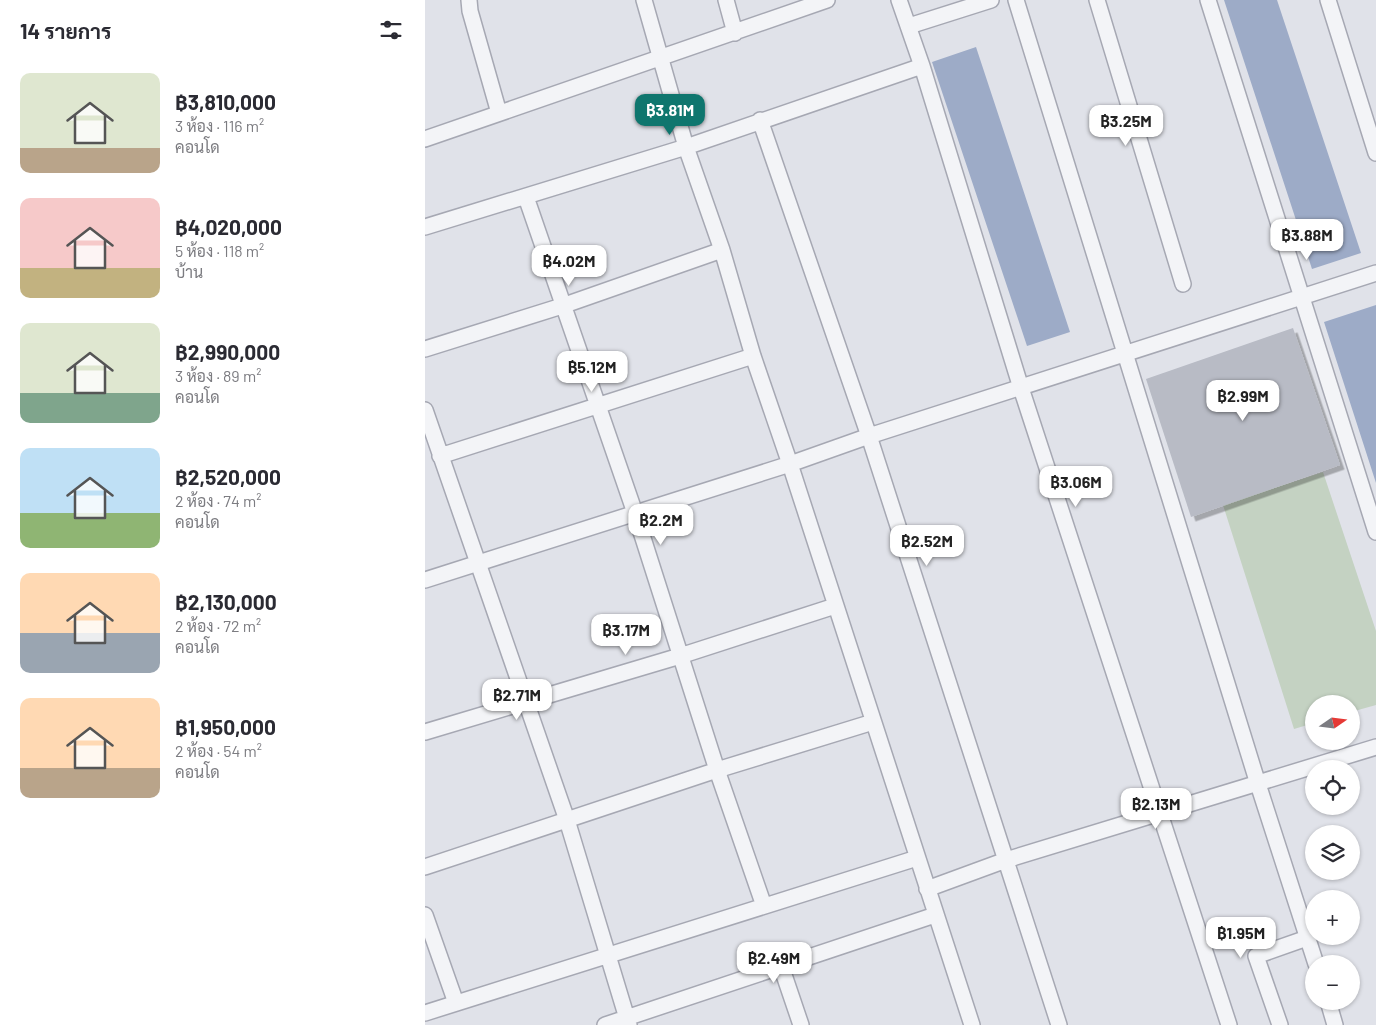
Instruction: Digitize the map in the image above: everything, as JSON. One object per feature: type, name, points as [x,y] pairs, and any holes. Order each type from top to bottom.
[{"type":"street","points":[[469,0],[470,11],[499,113]]},
{"type":"street","points":[[644,0],[686,147],[722,250],[753,356],[790,464],[972,1025]]},
{"type":"street","points":[[726,0],[735,33]]},
{"type":"street","points":[[425,140],[827,0]]},
{"type":"street","points":[[899,0],[922,66],[1021,388],[1229,1025]]},
{"type":"street","points":[[909,26],[991,0]]},
{"type":"street","points":[[1016,0],[1305,932]]},
{"type":"street","points":[[1097,0],[1183,284]]},
{"type":"street","points":[[1208,0],[1376,532]]},
{"type":"street","points":[[1328,0],[1376,153]]},
{"type":"street","points":[[425,227],[686,147],[760,120],[922,66]]},
{"type":"street","points":[[760,120],[869,436],[1059,1025]]},
{"type":"street","points":[[526,197],[562,306],[599,406],[635,513],[717,770],[764,906]]},
{"type":"street","points":[[425,349],[562,306],[722,250]]},
{"type":"street","points":[[425,580],[479,565],[790,464],[869,436],[1376,273]]},
{"type":"street","points":[[440,456],[753,356]]},
{"type":"street","points":[[425,410],[567,820],[628,1021]]},
{"type":"street","points":[[425,732],[680,656],[835,606]]},
{"type":"street","points":[[425,867],[717,770],[873,722]]},
{"type":"street","points":[[927,889],[1006,860],[1376,747]]},
{"type":"street","points":[[425,1013],[917,858]]},
{"type":"street","points":[[425,915],[456,1003]]},
{"type":"street","points":[[605,1025],[628,1021],[781,966],[935,915]]},
{"type":"street","points":[[1280,1025],[1256,956],[1305,939]]},
{"type":"street","points":[[781,966],[801,1025]]},
{"type":"street","points":[[1331,1010],[1335,1025]]},
{"type":"green space","points":[[1323,472],[1376,631],[1376,705],[1360,709],[1360,695],[1305,695],[1305,726],[1294,729],[1223,505]]},
{"type":"water","points":[[1224,0],[1277,0],[1361,253],[1312,269]]},
{"type":"water","points":[[976,47],[1070,332],[1027,346],[932,62]]},
{"type":"water","points":[[1376,305],[1376,483],[1324,322]]},
{"type":"building","points":[[1293,328],[1340,465],[1191,517],[1146,379]]}]
